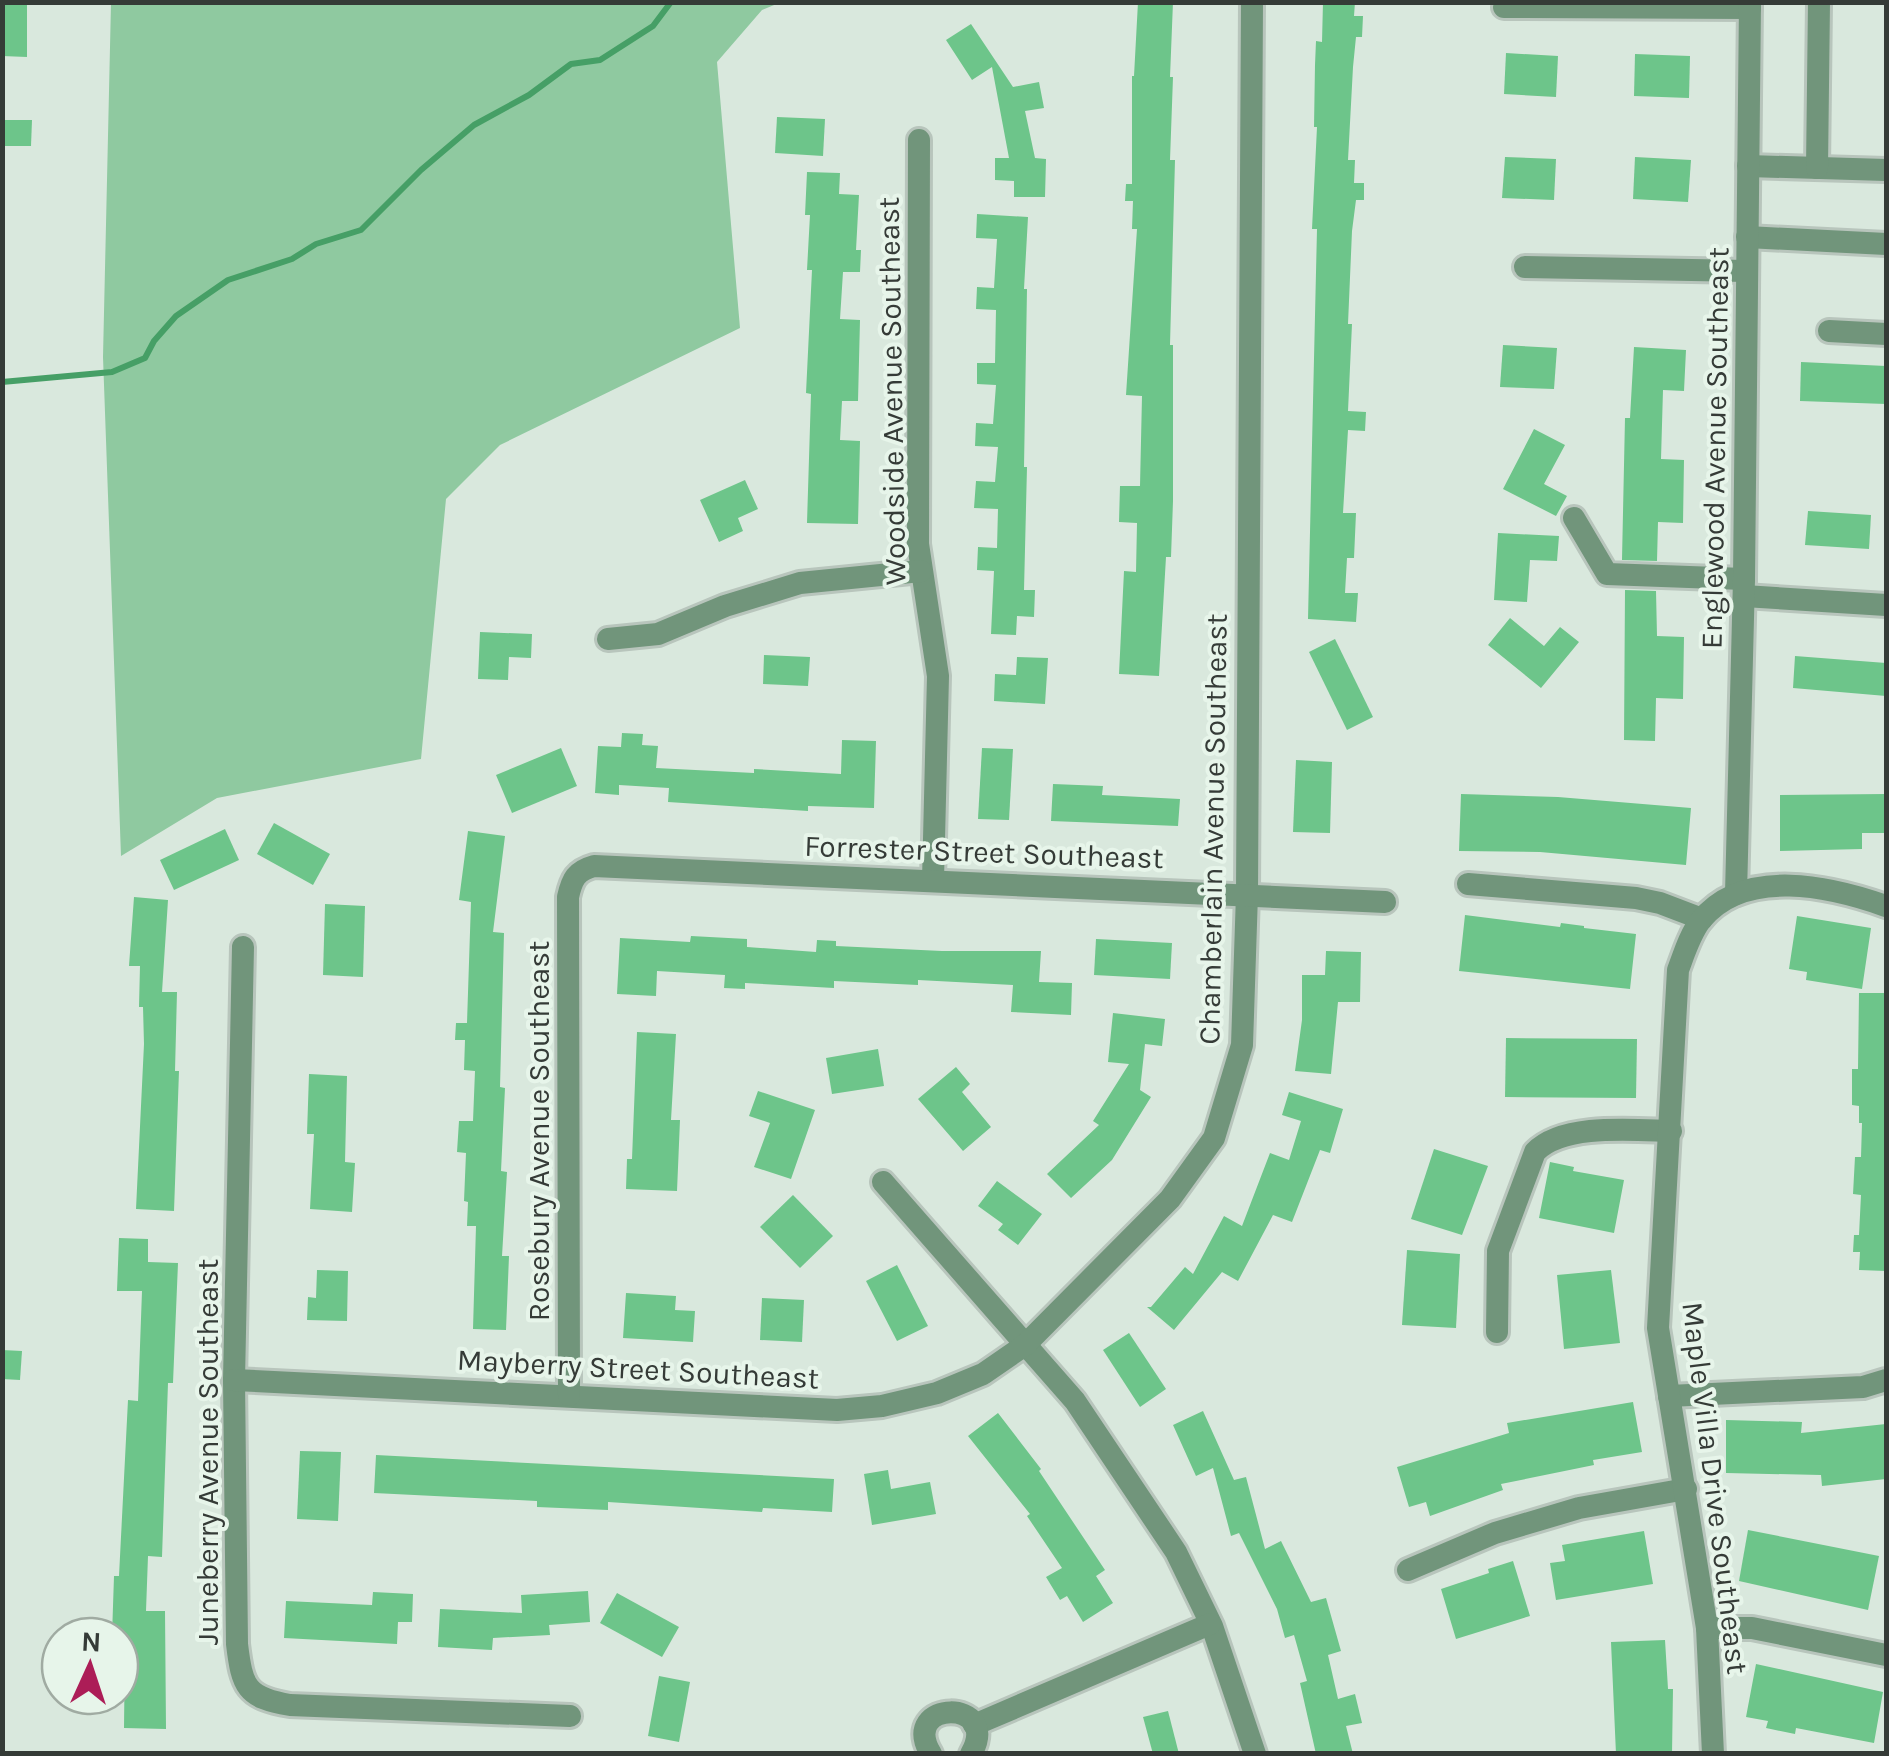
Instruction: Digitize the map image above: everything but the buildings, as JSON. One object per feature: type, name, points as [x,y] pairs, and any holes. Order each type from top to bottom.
[{"type":"street","name":"Chamberlain Avenue Southeast","points":[[1025,1344],[1170,1199],[1214,1138],[1242,1045],[1252,2]]},
{"type":"street","points":[[1818,2],[1818,168]]},
{"type":"street","points":[[1504,7],[1750,6]]},
{"type":"street","name":"Englewood Avenue Southeast","points":[[1736,894],[1744,588],[1750,6]]},
{"type":"street","name":"Woodside Avenue Southeast","points":[[919,140],[918,544],[938,676],[933,880]]},
{"type":"street","points":[[1748,166],[1886,170]]},
{"type":"street","points":[[1747,237],[1886,244]]},
{"type":"street","points":[[1524,267],[1747,271]]},
{"type":"street","points":[[1829,331],[1886,334]]},
{"type":"street","points":[[1574,518],[1607,574],[1886,605]]},
{"type":"street","points":[[608,639],[658,634],[725,606],[800,583],[921,571]]},
{"type":"street","name":"Forrester Street Southeast","points":[[580,870],[594,866],[1385,902]]},
{"type":"street","name":"Rosebury Avenue Southeast","points":[[569,1395],[568,897],[580,870]]},
{"type":"street","points":[[1468,884],[1636,898],[1702,919]]},
{"type":"street","points":[[1736,894],[1788,885],[1845,892],[1886,906]]},
{"type":"street","name":"Maple Villa Drive Southeast","points":[[1714,1754],[1707,1628],[1658,1328],[1678,970],[1702,919],[1736,894]]},
{"type":"street","name":"Juneberry Avenue Southeast","points":[[243,947],[234,1380],[241,1676],[250,1691],[266,1701],[290,1705],[570,1716]]},
{"type":"street","points":[[1497,1332],[1498,1252],[1535,1152],[1545,1141],[1576,1134],[1671,1131]]},
{"type":"street","points":[[883,1182],[1075,1401],[1176,1552],[1210,1624],[1255,1754]]},
{"type":"street","name":"Mayberry Street Southeast","points":[[234,1380],[837,1410],[882,1406],[938,1393],[983,1374],[1025,1344]]},
{"type":"street","points":[[1669,1396],[1863,1387],[1886,1380]]},
{"type":"street","points":[[1408,1570],[1495,1533],[1579,1508],[1686,1489]]},
{"type":"street","points":[[974,1725],[1210,1624]]},
{"type":"street","points":[[1707,1628],[1752,1628],[1886,1656]]},
{"type":"street","points":[[931,1754],[924,1737],[930,1721],[936,1715],[953,1711],[962,1713],[974,1725],[977,1742],[971,1754]]},
{"type":"green space","points":[[111,3],[779,3],[762,10],[717,62],[740,328],[500,445],[446,499],[421,759],[217,798],[121,856],[103,357]]},
{"type":"waterway","points":[[2,382],[112,372],[145,358],[176,316],[228,280],[361,230],[421,170],[474,125],[529,95],[571,64],[600,60],[653,26],[671,2]]}]
